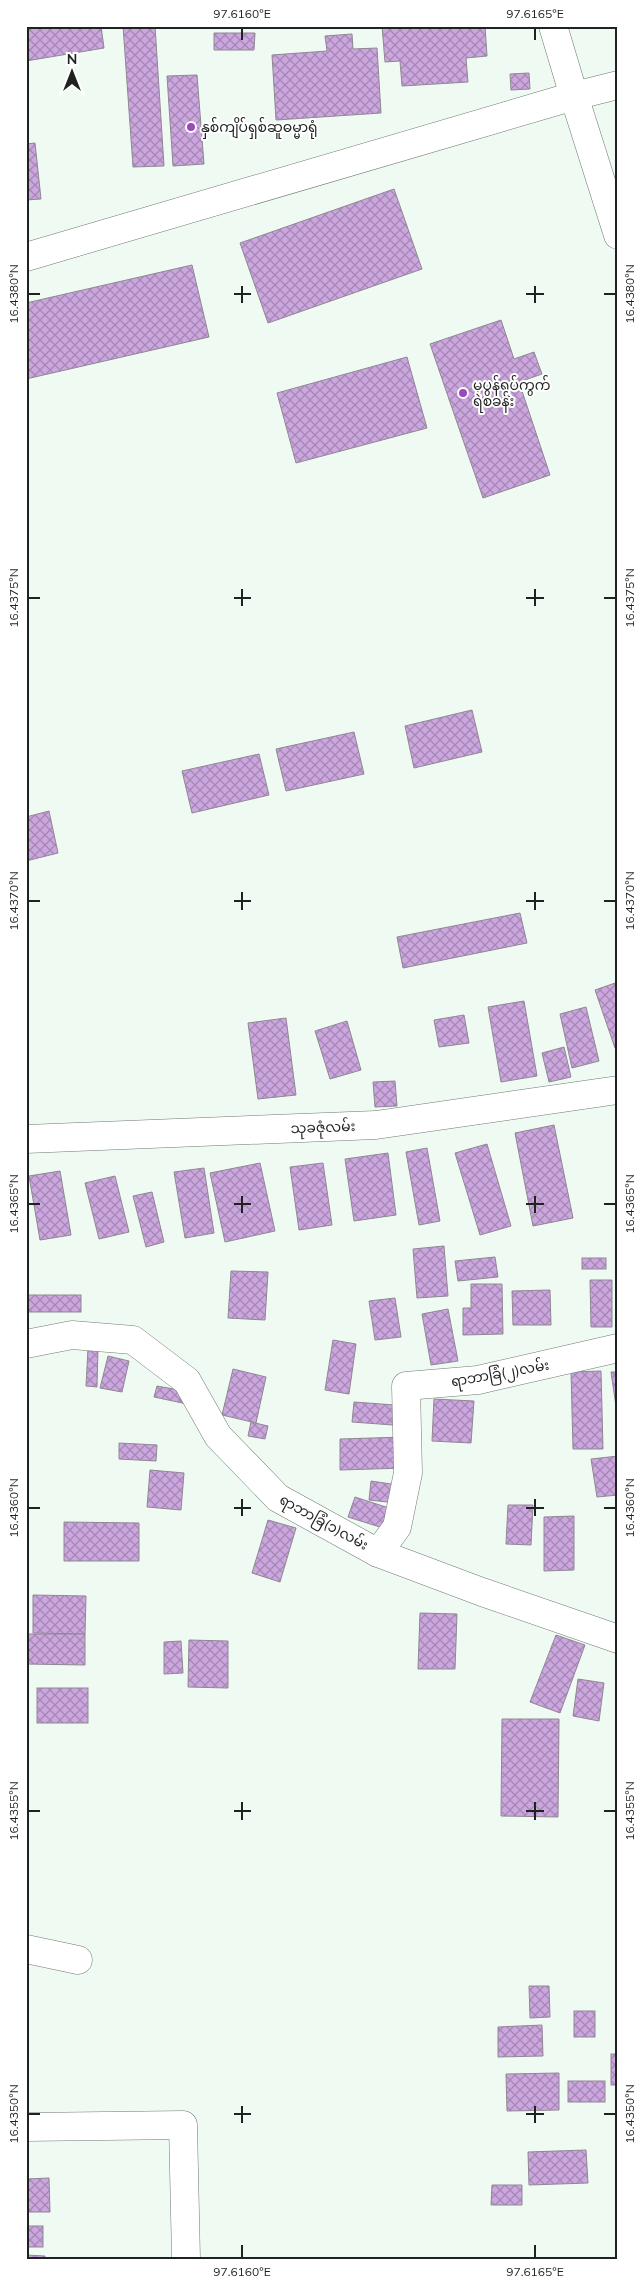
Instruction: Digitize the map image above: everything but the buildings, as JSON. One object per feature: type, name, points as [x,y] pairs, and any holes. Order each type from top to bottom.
[{"type":"street","points":[[553,26],[618,235]]},
{"type":"street","points":[[26,257],[574,96],[618,85]]},
{"type":"street","name":"သုခဇုံလမ်း","points":[[26,1139],[376,1126],[618,1090]]},
{"type":"street","name":"ရာဘာခြံ(၁)လမ်း","points":[[26,1344],[72,1335],[133,1340],[187,1381],[218,1436],[278,1498],[378,1553],[482,1592],[618,1639]]},
{"type":"street","name":"ရာဘာခြံ(၂)လမ်း","points":[[378,1553],[398,1526],[408,1472],[406,1386],[478,1380],[618,1348]]},
{"type":"street","points":[[26,1949],[78,1960]]},
{"type":"street","points":[[26,2127],[183,2125],[186,2259]]},
{"type":"place","name":"နှစ်ကျိပ်ရှစ်ဆူဓမ္မာရုံ","points":[[191,127]]},
{"type":"place","name":"မုပွန်ရပ်ကွက် ရဲစခန်း","points":[[463,393]]}]
